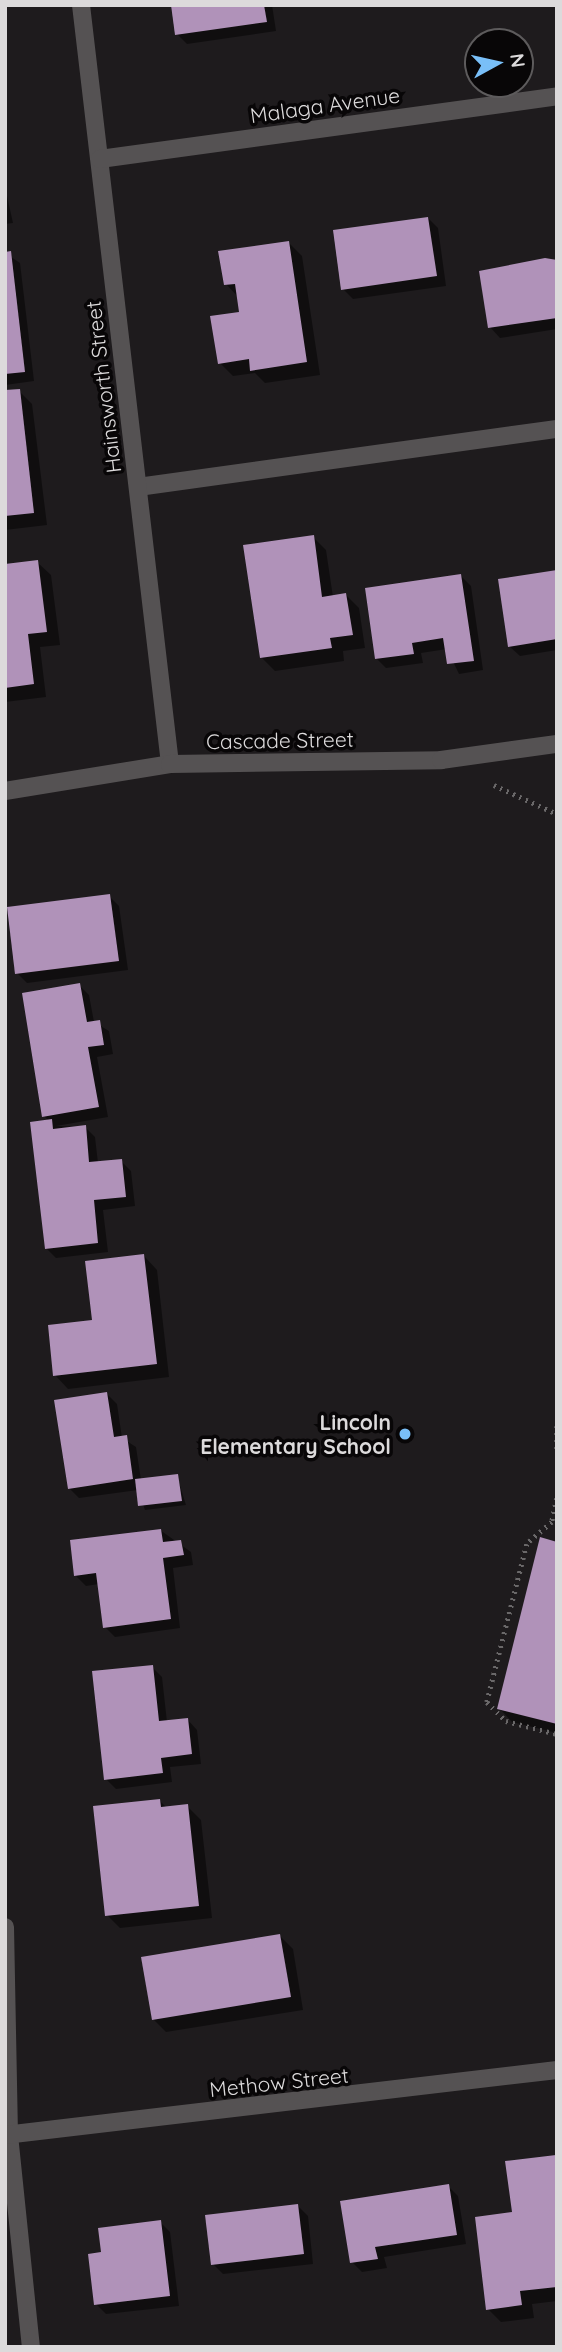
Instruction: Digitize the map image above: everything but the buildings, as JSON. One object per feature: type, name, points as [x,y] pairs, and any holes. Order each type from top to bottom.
[{"type":"street","name":"Hainsworth Street","points":[[81,5],[170,764]]},
{"type":"street","name":"Malaga Avenue","points":[[100,159],[557,96]]},
{"type":"street","points":[[138,487],[557,429]]},
{"type":"street","name":"Cascade Street","points":[[5,791],[170,764],[441,760],[557,744]]},
{"type":"street","points":[[5,1927],[7,2135],[31,2347]]},
{"type":"street","name":"Methow Street","points":[[7,2135],[557,2070]]},
{"type":"path","points":[[488,782],[557,814]]},
{"type":"path","points":[[557,1426],[557,1451]]},
{"type":"path","points":[[557,1498],[552,1522],[527,1544],[487,1702],[506,1721],[557,1734]]},
{"type":"place","name":"Lincoln Elementary School","points":[[405,1434]]}]
